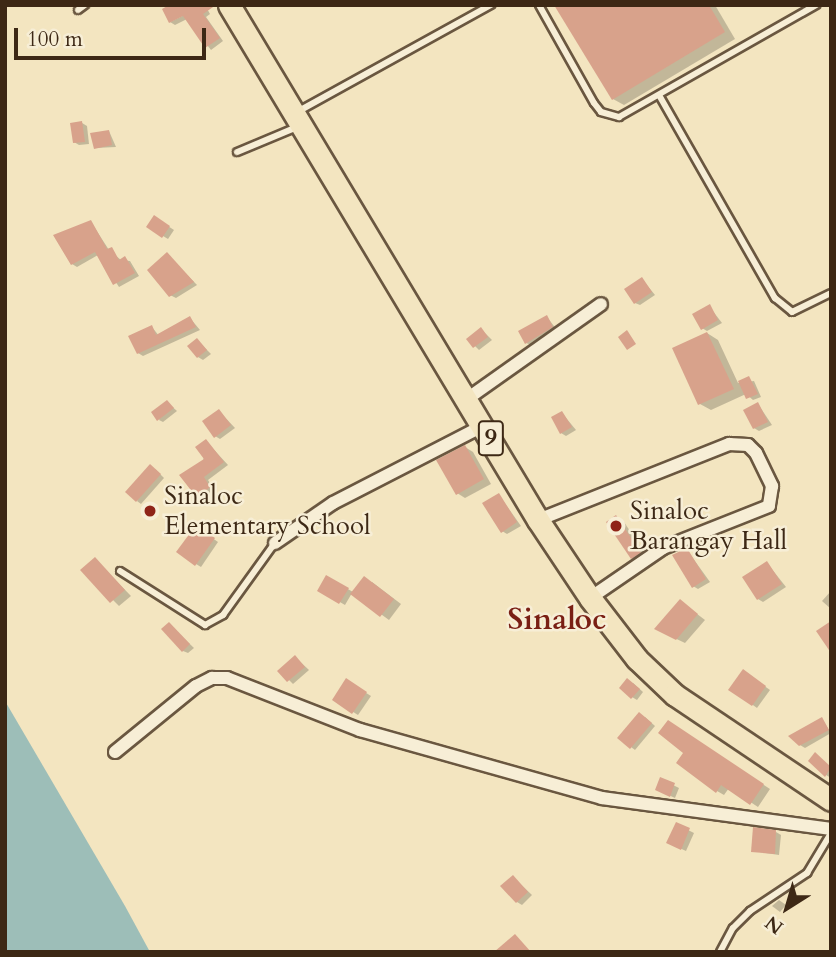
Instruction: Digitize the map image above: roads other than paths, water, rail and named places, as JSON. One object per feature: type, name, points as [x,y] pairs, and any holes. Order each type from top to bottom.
[{"type":"highway","name":"9","points":[[229,5],[538,520],[590,598],[637,659],[675,695],[831,800]]},
{"type":"street","points":[[467,398],[601,304]]},
{"type":"street","points":[[275,543],[333,503],[484,426]]},
{"type":"street","points":[[538,520],[729,444],[748,445],[756,453],[772,486],[769,506],[663,548],[590,598]]},
{"type":"street","points":[[115,752],[196,686],[212,678],[227,678],[360,730],[590,795],[831,831]]},
{"type":"lane","points":[[78,10],[85,5]]},
{"type":"lane","points":[[237,152],[299,119],[491,5]]},
{"type":"lane","points":[[540,5],[601,112],[619,117],[816,5]]},
{"type":"lane","points":[[659,95],[775,298],[792,312],[831,293]]},
{"type":"lane","points":[[120,571],[205,625],[223,615],[275,543]]},
{"type":"lane","points":[[720,952],[738,922],[770,894],[807,873],[831,831]]},
{"type":"water","points":[[5,701],[125,906],[150,952],[5,952]]},
{"type":"place","name":"Sinaloc Elementary School","points":[[150,511]]},
{"type":"place","name":"Sinaloc Barangay Hall","points":[[616,526]]},
{"type":"district","name":"Sinaloc","points":[[557,620]]}]
